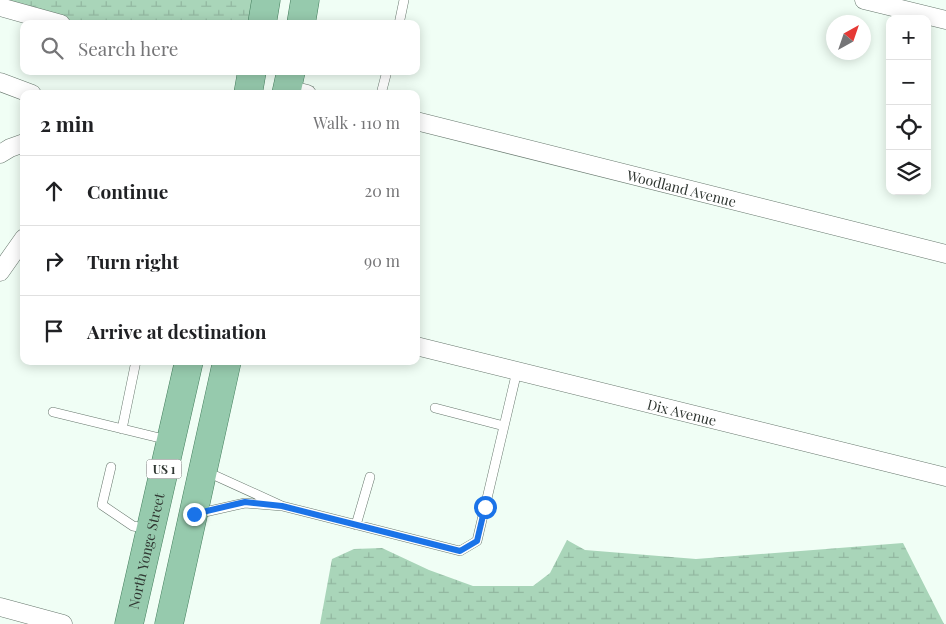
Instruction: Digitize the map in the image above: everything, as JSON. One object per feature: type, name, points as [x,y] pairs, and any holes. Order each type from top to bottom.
[{"type":"main road","points":[[263,20],[266,0]]},
{"type":"main road","points":[[302,20],[305,0]]},
{"type":"main road","name":"North Yonge Street","points":[[129,624],[188,365]]},
{"type":"main road","name":"US 1","points":[[169,624],[226,365]]},
{"type":"street","points":[[864,0],[946,20]]},
{"type":"street","points":[[0,7],[47,20]]},
{"type":"street","points":[[0,82],[21,90]]},
{"type":"street","name":"Woodland Avenue","points":[[420,122],[946,254]]},
{"type":"street","points":[[0,154],[20,144]]},
{"type":"street","points":[[0,272],[20,244]]},
{"type":"street","name":"Dix Avenue","points":[[420,347],[946,477]]},
{"type":"street","points":[[0,607],[63,624]]},
{"type":"lane","points":[[400,20],[404,0]]},
{"type":"lane","points":[[382,90],[386,75]]},
{"type":"lane","points":[[122,429],[135,365]]},
{"type":"lane","points":[[194,514],[245,502],[282,506],[460,551],[477,541],[517,371]]},
{"type":"lane","points":[[435,408],[504,426]]},
{"type":"lane","points":[[53,412],[170,441]]},
{"type":"lane","points":[[111,467],[102,505],[133,526],[150,529]]},
{"type":"lane","points":[[203,470],[282,506]]},
{"type":"lane","points":[[356,525],[370,477]]},
{"type":"green space","points":[[0,0],[255,0],[251,20],[52,20]]},
{"type":"green space","points":[[567,540],[585,550],[696,559],[903,543],[944,624],[320,624],[332,559],[354,549],[382,548],[429,570],[473,586],[533,586],[550,573]]},
{"type":"route","points":[[194,514],[245,502],[282,506],[460,551],[477,541],[485,507]]}]
